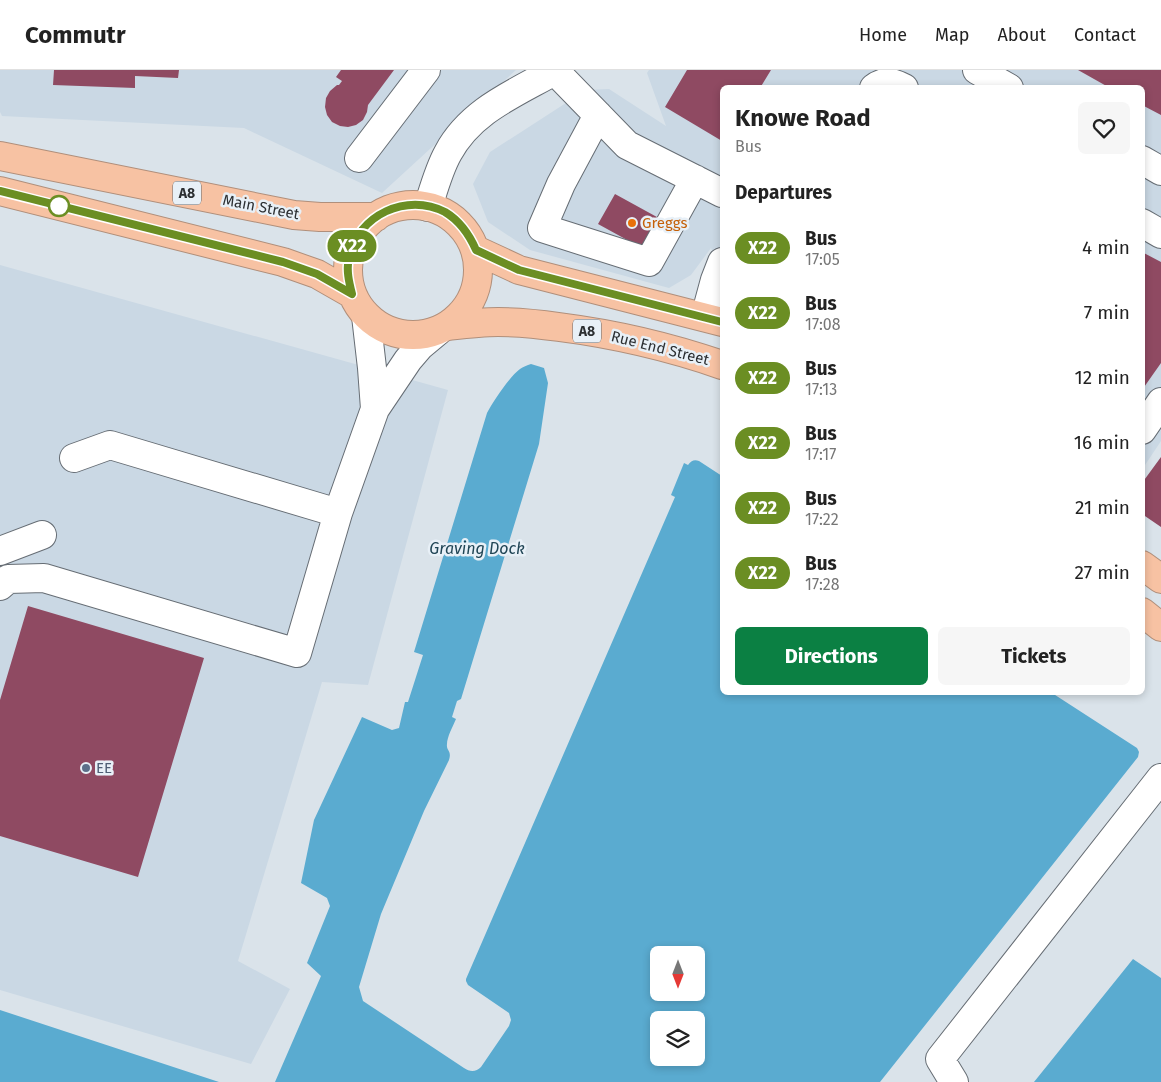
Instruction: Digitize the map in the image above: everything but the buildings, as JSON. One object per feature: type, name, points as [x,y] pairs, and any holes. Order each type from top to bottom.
[{"type":"highway","name":"Main Street","points":[[0,156],[294,214],[320,218],[376,217]]},
{"type":"highway","name":"A8","points":[[0,191],[283,262],[317,274],[359,305],[376,324],[399,334],[412,336],[443,328],[467,309],[473,298],[479,274],[479,262],[468,233],[445,213],[422,205],[398,207],[376,217],[366,224],[358,234],[349,257],[348,276],[359,305]]},
{"type":"highway","points":[[476,250],[519,270],[714,319]]},
{"type":"highway","name":"Rue End Street","points":[[443,328],[484,322],[520,322],[575,329],[642,343],[720,364]]},
{"type":"highway","points":[[1145,567],[1161,579]]},
{"type":"highway","points":[[1145,614],[1161,627]]},
{"type":"street","points":[[359,158],[426,70]]},
{"type":"street","points":[[428,207],[448,152],[466,128],[500,100],[555,70],[627,145],[720,192]]},
{"type":"street","points":[[977,70],[1004,85]]},
{"type":"street","points":[[598,115],[561,184],[542,228],[648,262],[695,179]]},
{"type":"street","points":[[1145,162],[1161,170]]},
{"type":"street","points":[[1145,225],[1161,234]]},
{"type":"street","points":[[714,319],[716,280],[720,268]]},
{"type":"street","points":[[359,305],[372,368],[375,409]]},
{"type":"street","points":[[0,586],[8,579],[44,578],[298,653],[338,513],[375,409],[408,360],[420,346],[443,328]]},
{"type":"street","points":[[1145,426],[1161,402]]},
{"type":"street","points":[[74,458],[110,445],[338,513]]},
{"type":"street","points":[[0,551],[42,536]]},
{"type":"street","points":[[954,1082],[940,1059],[1161,778]]},
{"type":"shaded area","points":[[0,70],[516,70],[382,193],[244,128],[2,116],[0,112]]},
{"type":"shaded area","points":[[649,70],[1161,70],[1161,441],[1145,465],[1145,85],[720,85],[720,273],[711,248],[691,275],[669,288],[530,250],[488,222],[473,184],[490,152],[586,90],[609,89],[666,126],[647,73]]},
{"type":"shaded area","points":[[0,265],[448,390],[368,685],[322,682],[238,961],[290,989],[251,1064],[0,990]]},
{"type":"water","name":"Graving Dock","points":[[531,364],[544,368],[548,383],[539,444],[461,699],[457,701],[452,717],[456,719],[447,741],[450,754],[449,760],[424,811],[381,914],[359,987],[363,1001],[471,1071],[481,1067],[509,1026],[511,1020],[509,1013],[468,985],[466,979],[675,497],[671,495],[684,463],[688,465],[690,462],[697,460],[720,475],[720,695],[1055,695],[1137,748],[1139,752],[1138,757],[880,1082],[275,1082],[321,976],[307,963],[330,906],[327,898],[301,883],[314,820],[362,717],[392,730],[399,728],[405,702],[408,702],[423,655],[414,652],[487,413],[511,377],[520,369]]},
{"type":"water","points":[[1133,959],[1161,978],[1161,1082],[1034,1082]]},
{"type":"water","points":[[0,1010],[219,1082],[0,1082]]},
{"type":"bus line","name":"X22","points":[[0,191],[283,262],[317,274],[352,294],[348,270],[349,257],[358,234],[366,224],[386,211],[410,205],[422,205],[445,213],[455,220],[471,238],[476,250],[519,270],[720,321]]},
{"type":"place","name":"Greggs","points":[[632,223]]},
{"type":"place","name":"EE","points":[[86,768]]}]
